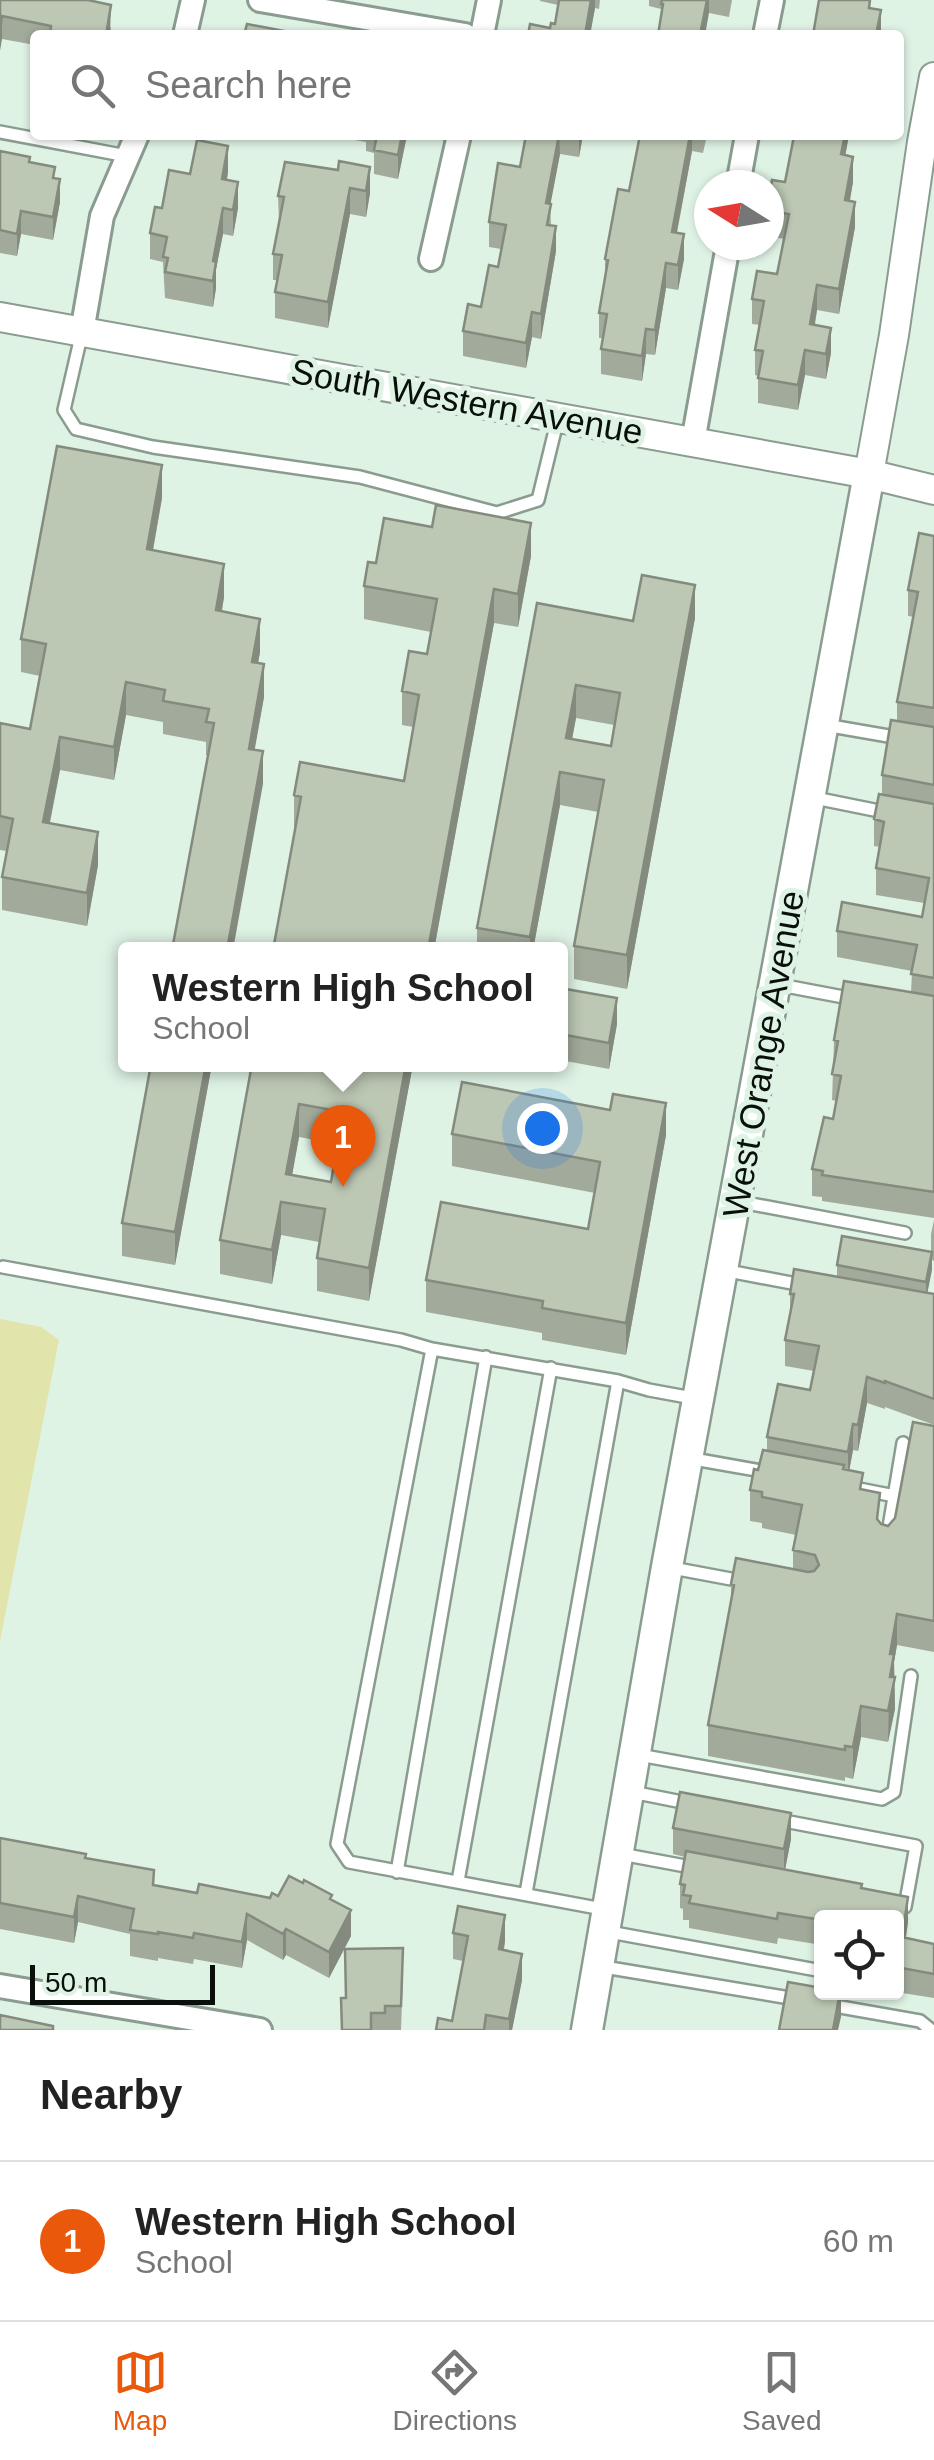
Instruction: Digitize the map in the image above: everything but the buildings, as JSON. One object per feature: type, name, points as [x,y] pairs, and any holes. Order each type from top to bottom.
[{"type":"main road","name":"West Orange Avenue","points":[[586,2030],[869,474]]},
{"type":"street","points":[[186,30],[192,0]]},
{"type":"street","points":[[260,0],[436,30]]},
{"type":"street","points":[[483,30],[488,0]]},
{"type":"street","points":[[766,30],[772,0]]},
{"type":"street","name":"West Orange Avenue","points":[[869,474],[934,76]]},
{"type":"street","points":[[431,259],[459,140]]},
{"type":"street","points":[[741,170],[747,140]]},
{"type":"street","points":[[82,332],[102,216],[132,145]]},
{"type":"street","points":[[692,442],[725,260]]},
{"type":"street","name":"South Western Avenue","points":[[0,317],[869,474],[934,490]]},
{"type":"street","points":[[0,1986],[260,2030]]},
{"type":"lane","points":[[0,132],[30,135]]},
{"type":"lane","points":[[81,140],[132,145]]},
{"type":"lane","points":[[82,332],[64,410],[76,428],[153,447],[360,477],[497,513],[538,500],[558,418]]},
{"type":"lane","points":[[823,725],[909,740]]},
{"type":"lane","points":[[810,797],[896,814]]},
{"type":"lane","points":[[775,984],[863,1000]]},
{"type":"lane","points":[[736,1201],[905,1233]]},
{"type":"lane","points":[[2,1267],[551,1368],[698,1400]]},
{"type":"lane","points":[[723,1270],[819,1288]]},
{"type":"lane","points":[[432,1349],[336,1844],[349,1862],[526,1893],[606,1920],[814,1970]]},
{"type":"lane","points":[[397,1872],[486,1357]]},
{"type":"lane","points":[[458,1881],[551,1368]]},
{"type":"lane","points":[[526,1893],[618,1381]]},
{"type":"lane","points":[[886,1548],[903,1444]]},
{"type":"lane","points":[[688,1458],[782,1475]]},
{"type":"lane","points":[[838,1485],[895,1496]]},
{"type":"lane","points":[[668,1567],[756,1584]]},
{"type":"lane","points":[[634,1754],[882,1799],[894,1792],[911,1676]]},
{"type":"lane","points":[[628,1792],[704,1806]]},
{"type":"lane","points":[[762,1817],[916,1846],[905,1908],[886,1904]]},
{"type":"lane","points":[[617,1854],[713,1872]]},
{"type":"lane","points":[[598,1966],[920,2021],[931,2030]]},
{"type":"green space","points":[[0,1319],[41,1327],[59,1340],[0,1641]]},
{"type":"place","name":"Western High School","points":[[343,1187]]}]
